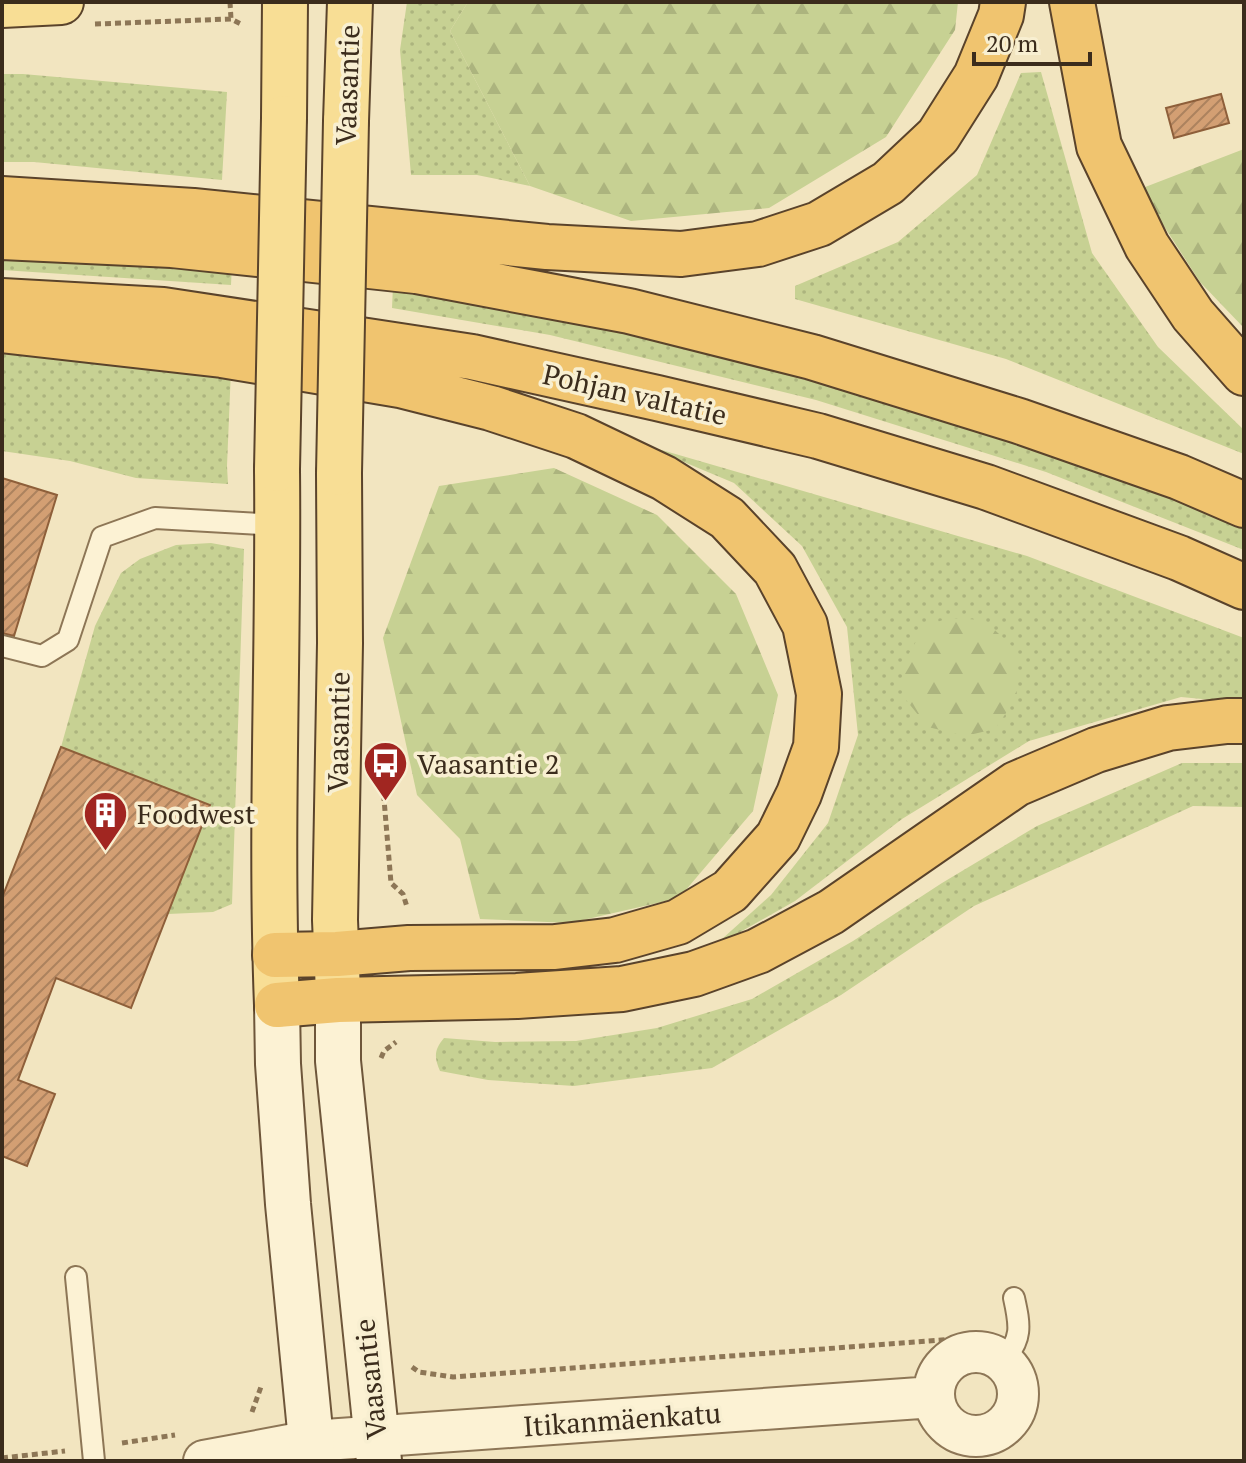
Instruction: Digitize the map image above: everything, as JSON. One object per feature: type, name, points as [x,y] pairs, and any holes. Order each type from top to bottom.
[{"type":"highway","points":[[2,199],[193,211],[562,248],[681,254],[758,244],[819,224],[888,183],[938,136],[976,76],[1001,15],[1003,2]]},
{"type":"highway","points":[[1072,2],[1099,146],[1147,246],[1193,315],[1244,373]]},
{"type":"highway","points":[[2,237],[172,245],[416,271],[629,311],[812,357],[1019,421],[1179,477],[1244,505]]},
{"type":"highway","name":"Pohjan valtatie","points":[[2,301],[163,310],[472,357],[657,398],[818,436],[986,487],[1179,558],[1244,587]]},
{"type":"highway","points":[[2,330],[222,355],[400,385],[491,408],[576,436],[664,478],[727,518],[775,569],[805,625],[819,694],[816,747],[799,794],[778,837],[730,891],[678,922],[615,940],[555,947],[409,948],[275,955]]},
{"type":"highway","points":[[277,1005],[622,989],[694,974],[758,951],[831,912],[1016,784],[1096,750],[1168,728],[1244,721]]},
{"type":"main road","name":"Vaasantie","points":[[350,2],[339,473],[340,643],[335,908],[338,1061],[377,1449]]},
{"type":"main road","points":[[2,5],[78,13]]},
{"type":"main road","points":[[275,7],[284,118],[277,469],[275,955],[278,1064],[288,1204],[312,1451]]},
{"type":"street","points":[[1010,1347],[1012,1371],[1017,1384],[1015,1411],[1007,1423],[996,1431],[968,1435],[955,1431],[937,1410],[935,1383],[941,1371],[950,1360],[962,1354],[976,1351],[990,1354],[1010,1347]]},
{"type":"street","name":"Itikanmäenkatu","points":[[204,1461],[312,1451],[377,1449],[934,1397]]},
{"type":"lane","points":[[2,646],[42,656],[68,640],[102,537],[155,518],[278,525]]},
{"type":"lane","points":[[76,1277],[94,1461]]},
{"type":"lane","points":[[1010,1347],[1014,1298]]},
{"type":"path","points":[[78,13],[231,19],[230,2]]},
{"type":"path","points":[[453,1377],[1010,1347]]},
{"type":"green space","points":[[407,2],[468,2],[450,31],[530,186],[477,175],[411,175],[400,50]]},
{"type":"green space","points":[[468,2],[958,2],[955,30],[886,137],[769,208],[631,221],[530,186],[450,31]]},
{"type":"green space","points":[[1041,72],[1092,253],[1158,347],[1244,430],[1244,454],[1006,359],[795,299],[795,286],[898,242],[977,175],[1021,73]]},
{"type":"green space","points":[[2,74],[227,92],[222,180],[34,162],[2,162]]},
{"type":"green space","points":[[1244,149],[1244,328],[1200,282],[1140,189]]},
{"type":"green space","points":[[2,244],[232,263],[231,285],[2,270]]},
{"type":"green space","points":[[393,286],[626,330],[927,410],[1154,489],[1244,526],[1244,550],[1046,472],[816,400],[550,335],[392,308]]},
{"type":"green space","points":[[2,350],[231,369],[228,484],[136,478],[70,461],[2,451]]},
{"type":"green space","points":[[641,444],[1027,556],[1244,638],[1244,703],[1181,697],[1029,741],[902,819],[795,901],[712,948],[771,895],[828,823],[858,735],[847,627],[802,546],[734,483]]},
{"type":"green space","points":[[554,468],[657,515],[736,594],[778,695],[753,811],[679,898],[570,923],[480,919],[460,839],[417,795],[383,638],[439,486]]},
{"type":"green space","points":[[211,543],[244,549],[232,904],[213,912],[168,914],[210,805],[61,747],[95,626],[121,573],[140,559],[176,545]]},
{"type":"green space","points":[[949,618],[984,620],[1013,647],[1017,697],[995,729],[965,736],[928,727],[906,700],[904,662],[925,626]]},
{"type":"green space","points":[[1182,763],[1244,763],[1244,807],[1193,806],[974,906],[841,995],[712,1068],[574,1086],[488,1080],[440,1071],[436,1054],[444,1038],[495,1042],[576,1041],[657,1028],[752,999],[853,941],[1037,826]]},
{"type":"building","points":[[1221,94],[1229,123],[1174,138],[1166,108]]},
{"type":"building","points":[[2,478],[57,495],[14,636],[2,633]]},
{"type":"building","name":"Foodwest","points":[[61,747],[210,805],[131,1008],[56,978],[18,1080],[55,1094],[27,1166],[2,1156],[2,898]]},
{"type":"place","name":"Vaasantie 2","points":[[386,802]]},
{"type":"place","name":"Foodwest","points":[[106,852]]}]
